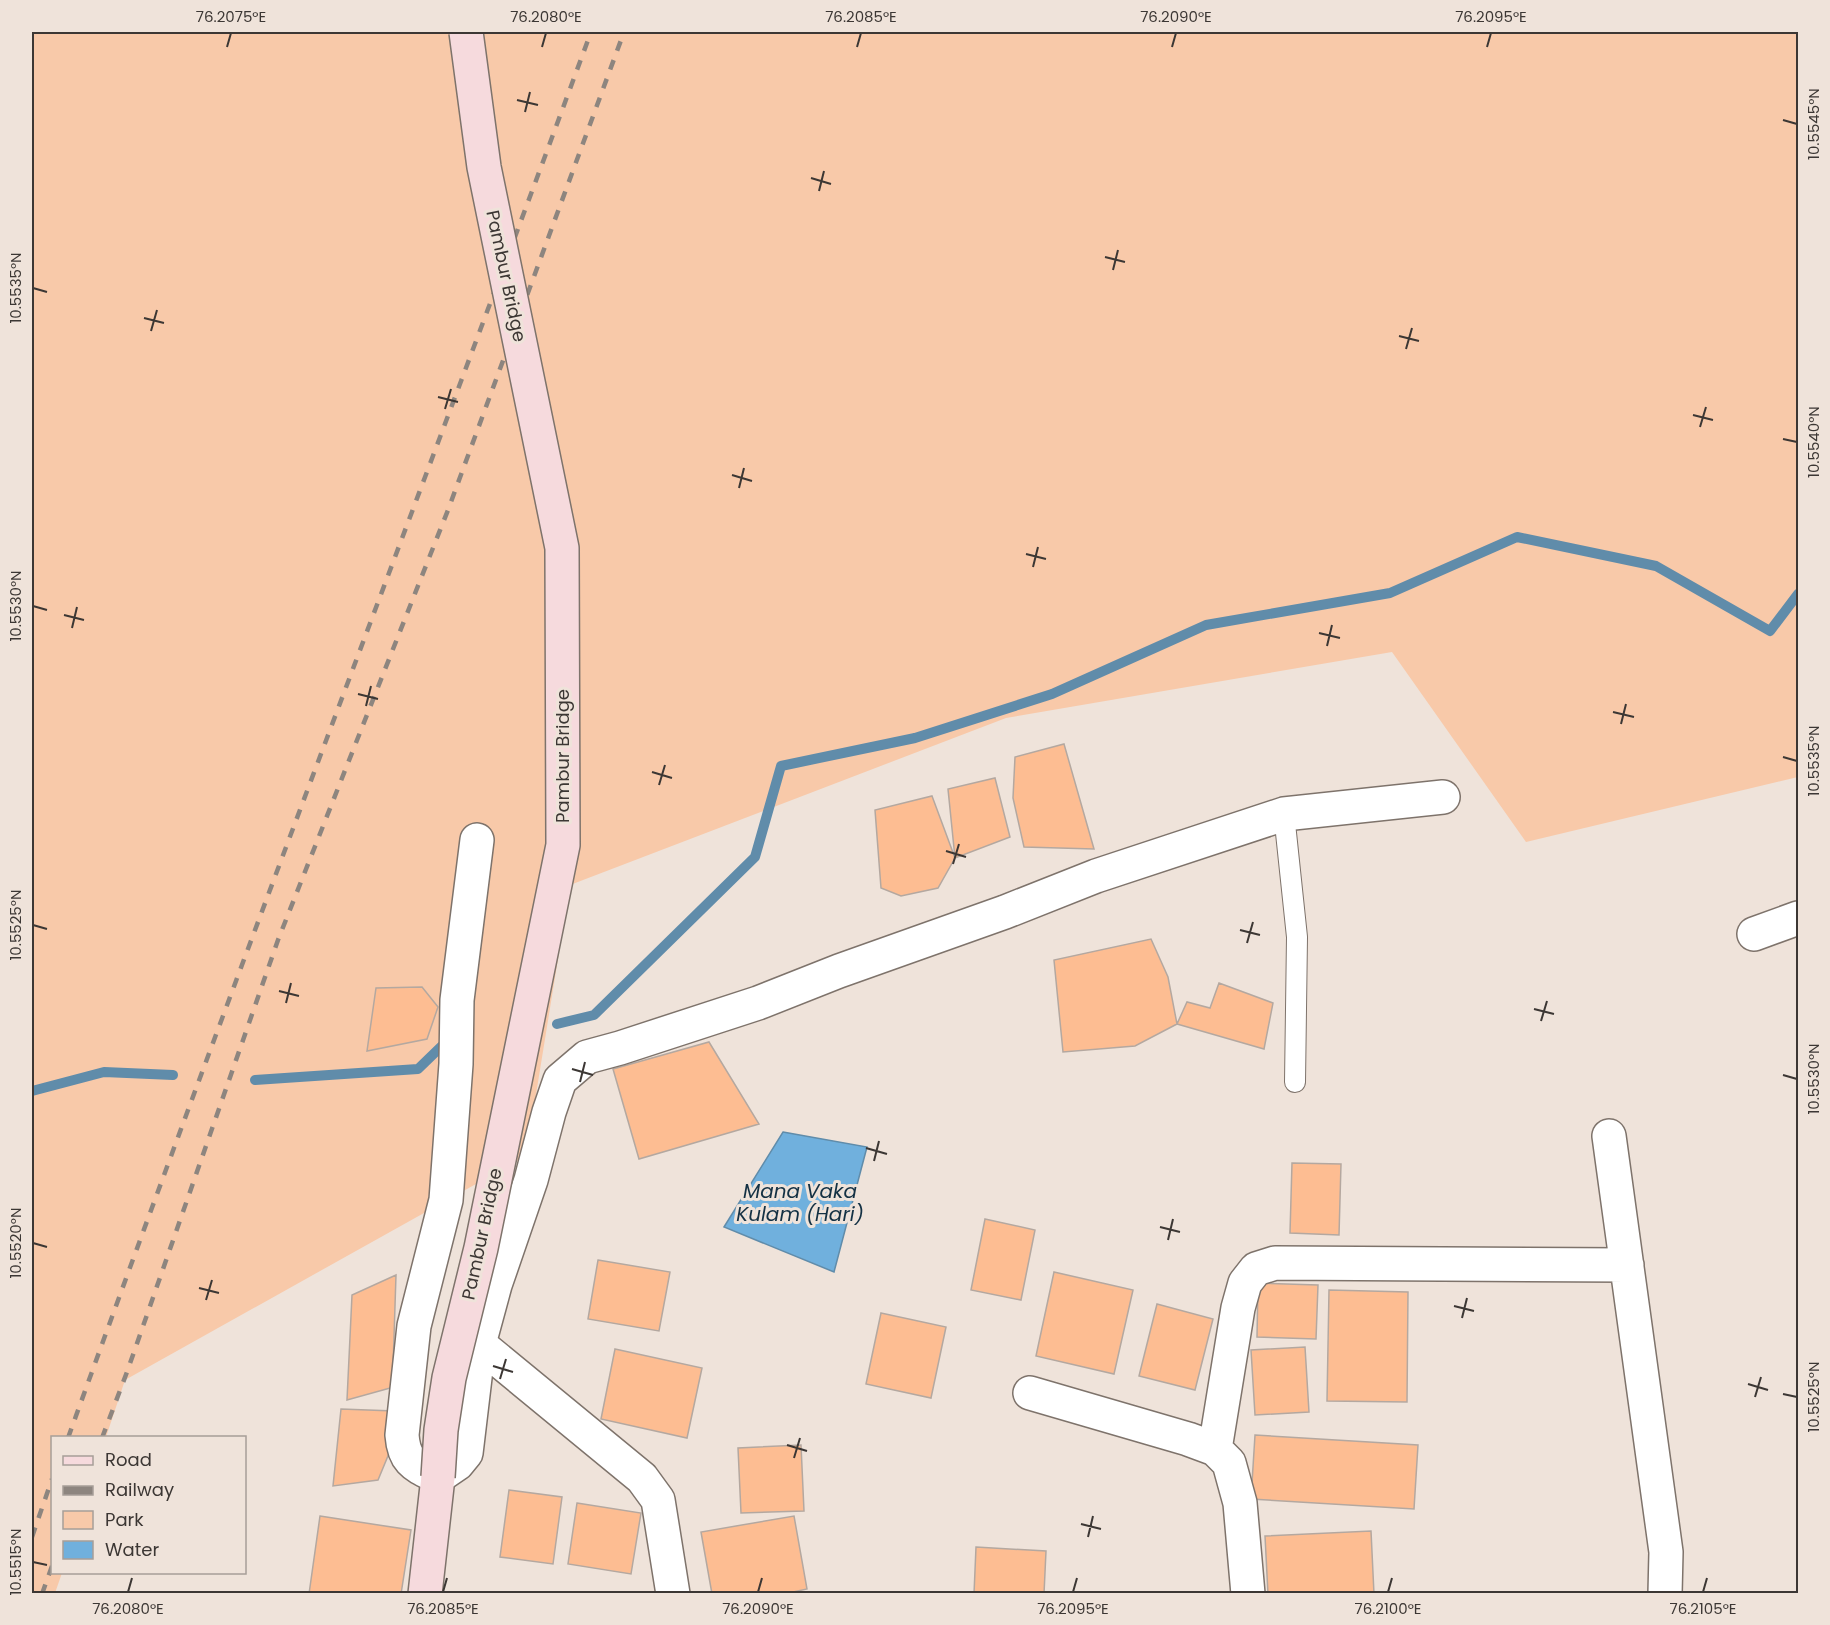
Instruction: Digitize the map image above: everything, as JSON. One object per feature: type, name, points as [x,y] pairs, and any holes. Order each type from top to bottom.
[{"type":"main road","name":"Pambur Bridge","points":[[425,1593],[441,1430],[449,1378],[481,1248],[563,845],[562,548],[484,167],[466,32]]},
{"type":"street","points":[[477,840],[457,1000],[456,1064],[446,1200],[414,1326],[402,1435],[403,1449],[411,1464],[438,1477],[457,1464],[466,1453],[479,1344],[495,1285],[531,1180],[560,1080],[586,1057],[758,1003],[1096,876],[1284,814],[1443,797]]},
{"type":"street","points":[[1754,934],[1798,918]]},
{"type":"street","points":[[1609,1136],[1666,1552],[1665,1593]]},
{"type":"street","points":[[1215,1449],[1238,1308],[1245,1283],[1256,1269],[1275,1263],[1627,1265]]},
{"type":"street","points":[[479,1344],[642,1478],[658,1500],[673,1593]]},
{"type":"street","points":[[1030,1393],[1215,1449],[1229,1463],[1240,1503],[1248,1593]]},
{"type":"lane","points":[[1284,814],[1297,937],[1295,1082]]},
{"type":"green space","points":[[32,32],[1798,32],[1798,777],[1526,842],[1392,652],[1006,718],[570,885],[526,1156],[125,1380],[106,1436],[51,1436],[51,1574],[62,1574],[55,1593],[32,1594]]},
{"type":"water","name":"Mana Vaka Kulam (Hari)","points":[[783,1132],[867,1147],[834,1272],[724,1227]]},
{"type":"building","points":[[1064,744],[1094,849],[1024,847],[1013,798],[1015,757]]},
{"type":"building","points":[[995,778],[1010,837],[955,858],[948,789]]},
{"type":"building","points":[[932,796],[955,858],[938,888],[901,896],[881,888],[875,810]]},
{"type":"building","points":[[1151,939],[1168,977],[1177,1024],[1135,1046],[1063,1052],[1054,960]]},
{"type":"building","points":[[1219,983],[1273,1003],[1264,1049],[1177,1024],[1187,1002],[1210,1008]]},
{"type":"building","points":[[422,987],[438,1007],[427,1039],[367,1051],[376,988]]},
{"type":"building","points":[[709,1042],[759,1124],[639,1159],[613,1069]]},
{"type":"building","points":[[1292,1163],[1341,1164],[1339,1235],[1290,1233]]},
{"type":"building","points":[[985,1219],[1035,1230],[1021,1300],[971,1290]]},
{"type":"building","points":[[598,1260],[670,1272],[659,1331],[588,1319]]},
{"type":"building","points":[[1054,1272],[1133,1290],[1114,1374],[1036,1356]]},
{"type":"building","points":[[396,1275],[393,1368],[401,1385],[347,1400],[352,1295]]},
{"type":"building","points":[[1258,1283],[1318,1285],[1316,1339],[1257,1337]]},
{"type":"building","points":[[1329,1290],[1408,1292],[1407,1402],[1327,1401]]},
{"type":"building","points":[[1157,1304],[1213,1319],[1195,1390],[1139,1376]]},
{"type":"building","points":[[881,1313],[946,1327],[931,1398],[866,1384]]},
{"type":"building","points":[[1305,1347],[1309,1412],[1255,1415],[1251,1350]]},
{"type":"building","points":[[615,1349],[702,1368],[687,1438],[601,1419]]},
{"type":"building","points":[[341,1409],[394,1411],[390,1451],[378,1480],[333,1486]]},
{"type":"building","points":[[1255,1435],[1418,1445],[1414,1509],[1251,1499]]},
{"type":"building","points":[[801,1445],[804,1511],[741,1513],[738,1448]]},
{"type":"building","points":[[509,1490],[562,1497],[553,1564],[500,1557]]},
{"type":"building","points":[[577,1503],[641,1513],[631,1574],[568,1564]]},
{"type":"building","points":[[320,1516],[411,1530],[401,1594],[309,1594]]},
{"type":"building","points":[[794,1516],[807,1589],[784,1594],[712,1594],[701,1532]]},
{"type":"building","points":[[1371,1531],[1374,1594],[1268,1594],[1265,1536]]},
{"type":"building","points":[[976,1547],[1046,1551],[1044,1594],[974,1594]]},
{"type":"waterway","points":[[557,1024],[594,1015],[755,857],[781,766],[915,738],[1052,694],[1206,625],[1390,593],[1517,537],[1656,566],[1770,631],[1798,594]]},
{"type":"waterway","points":[[255,1080],[418,1069],[449,1039]]},
{"type":"waterway","points":[[32,1091],[104,1072],[173,1075]]},
{"type":"railway","points":[[69,1436],[197,1086],[591,32]]},
{"type":"railway","points":[[103,1436],[278,940],[448,510],[624,32]]},
{"type":"railway","points":[[32,1537],[51,1482]]},
{"type":"railway","points":[[42,1594],[51,1569]]}]
